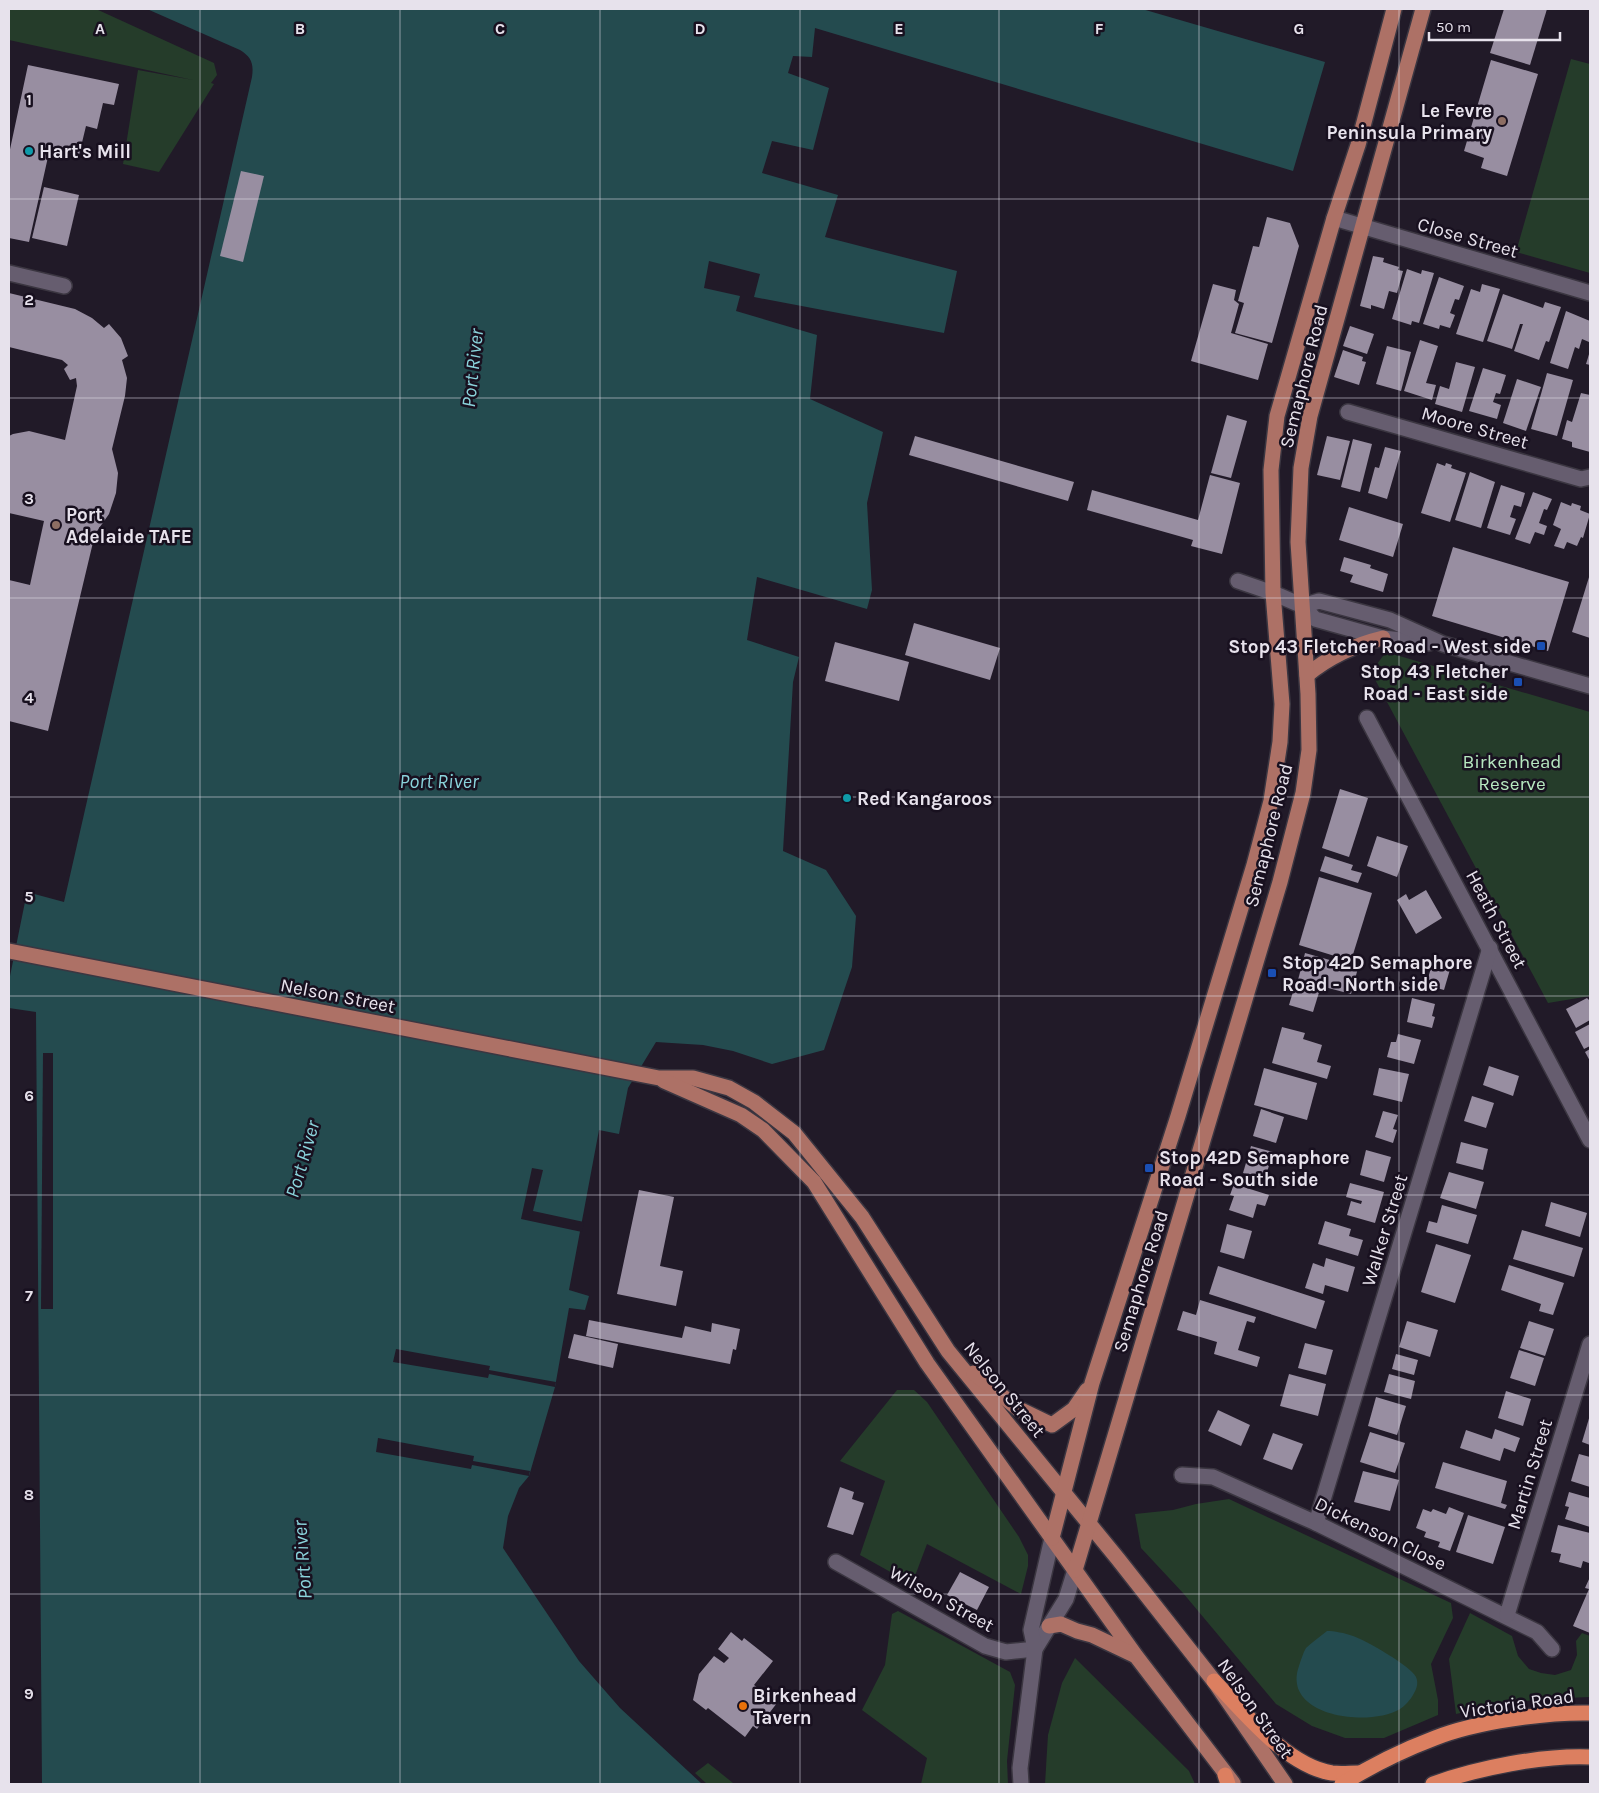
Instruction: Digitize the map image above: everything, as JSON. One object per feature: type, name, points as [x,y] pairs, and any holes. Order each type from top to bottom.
[{"type":"highway","points":[[1214,1682],[1288,1754],[1333,1773],[1361,1772]]},
{"type":"highway","name":"Victoria Road","points":[[1342,1784],[1361,1772],[1435,1737],[1475,1726],[1531,1717],[1590,1713]]},
{"type":"highway","points":[[1433,1784],[1479,1771],[1525,1762],[1590,1757]]},
{"type":"main road","name":"Semaphore Road","points":[[1052,1538],[1092,1383],[1178,1116],[1254,866],[1271,801],[1280,742],[1282,704],[1273,593],[1271,470],[1277,416],[1334,218],[1358,145],[1394,9]]},
{"type":"main road","name":"Semaphore Road","points":[[1075,1570],[1280,882],[1303,793],[1309,750],[1307,675],[1298,542],[1301,468],[1310,416],[1423,9]]},
{"type":"main road","points":[[1307,675],[1324,661],[1364,643],[1383,638]]},
{"type":"main road","name":"Nelson Street","points":[[9,951],[659,1078],[693,1078],[729,1088],[754,1102],[794,1133],[862,1216],[948,1351],[1089,1523],[1214,1682],[1285,1784]]},
{"type":"main road","name":"Nelson Street","points":[[659,1078],[741,1116],[763,1130],[814,1182],[927,1364],[1136,1656],[1229,1781]]},
{"type":"main road","points":[[948,1351],[1017,1408],[1052,1425],[1074,1409],[1092,1383]]},
{"type":"main road","points":[[1049,1626],[1061,1624],[1092,1635],[1136,1656]]},
{"type":"street","name":"Close Street","points":[[1334,218],[1590,293]]},
{"type":"street","points":[[9,273],[64,286]]},
{"type":"street","name":"Moore Street","points":[[1348,412],[1581,479],[1590,478]]},
{"type":"street","points":[[1238,581],[1303,606],[1315,619],[1383,638],[1443,644]]},
{"type":"street","points":[[1303,606],[1320,601],[1390,620],[1443,644],[1590,686]]},
{"type":"street","name":"Heath Street","points":[[1367,718],[1590,1140]]},
{"type":"street","name":"Walker Street","points":[[1316,1523],[1490,948]]},
{"type":"street","name":"Martin Street","points":[[1507,1615],[1590,1344]]},
{"type":"street","name":"Dickenson Close","points":[[1182,1475],[1213,1477],[1316,1523],[1507,1615],[1537,1632],[1552,1649]]},
{"type":"street","name":"Semaphore Road","points":[[1021,1784],[1020,1768],[1034,1650],[1031,1630],[1052,1538]]},
{"type":"street","name":"Wilson Street","points":[[836,1562],[985,1646],[1006,1652],[1034,1650]]},
{"type":"street","name":"Semaphore Road","points":[[1034,1650],[1066,1599],[1075,1570]]},
{"type":"green space","points":[[9,9],[96,9],[214,63],[217,75],[211,83],[214,84],[159,172],[123,164],[138,70],[193,80],[9,40]]},
{"type":"green space","points":[[1571,59],[1590,64],[1590,273],[1516,252]]},
{"type":"green space","name":"Birkenhead Reserve","points":[[1386,652],[1590,712],[1590,996],[1548,1003],[1371,672]]},
{"type":"green space","points":[[897,1390],[914,1390],[927,1402],[1019,1537],[1028,1555],[1028,1566],[1021,1594],[927,1544],[912,1584],[860,1555],[885,1481],[840,1461]]},
{"type":"green space","points":[[1229,1499],[1451,1603],[1453,1618],[1431,1664],[1438,1700],[1438,1715],[1384,1738],[1345,1738],[1312,1726],[1276,1704],[1183,1593],[1141,1548],[1135,1514],[1173,1510]]},
{"type":"green space","points":[[898,1611],[1010,1672],[1015,1685],[1007,1761],[1008,1784],[921,1784],[927,1758],[862,1710],[885,1665],[892,1614]]},
{"type":"green space","points":[[1470,1613],[1512,1636],[1518,1656],[1529,1669],[1541,1673],[1555,1675],[1571,1670],[1577,1655],[1576,1641],[1582,1633],[1590,1636],[1590,1697],[1542,1699],[1500,1704],[1456,1714],[1449,1659]]},
{"type":"green space","points":[[1075,1658],[1189,1771],[1195,1784],[1045,1784],[1048,1735],[1062,1683]]},
{"type":"green space","points":[[708,1763],[733,1783],[707,1784],[695,1773]]},
{"type":"water","name":"Port River","points":[[147,9],[1142,9],[1325,62],[1293,171],[815,28],[812,57],[793,56],[788,73],[829,88],[813,150],[772,141],[762,173],[838,195],[825,237],[957,271],[944,333],[754,297],[760,274],[709,261],[704,288],[740,296],[736,311],[817,335],[810,399],[883,432],[867,503],[872,590],[867,609],[757,577],[747,640],[799,657],[793,682],[783,851],[826,870],[856,916],[852,967],[824,1050],[772,1064],[733,1051],[703,1045],[656,1042],[628,1088],[619,1134],[599,1130],[569,1290],[589,1296],[585,1310],[569,1308],[555,1387],[529,1476],[519,1488],[508,1516],[503,1548],[579,1661],[620,1708],[702,1784],[42,1784],[36,1012],[9,1008],[9,981],[27,892],[64,902],[253,72],[251,61],[240,50]]},
{"type":"water","points":[[1327,1631],[1359,1638],[1387,1654],[1412,1672],[1416,1677],[1417,1684],[1414,1693],[1407,1703],[1400,1709],[1386,1715],[1368,1717],[1349,1717],[1315,1707],[1303,1696],[1297,1683],[1299,1666],[1306,1648]]},
{"type":"pier","points":[[43,1053],[53,1053],[53,1309],[41,1309]]},
{"type":"pier","points":[[532,1168],[543,1170],[533,1211],[584,1222],[582,1232],[521,1219]]},
{"type":"pier","points":[[396,1349],[490,1366],[489,1370],[556,1382],[555,1387],[489,1374],[488,1378],[393,1362]]},
{"type":"pier","points":[[378,1438],[474,1456],[473,1461],[530,1471],[529,1476],[472,1465],[471,1469],[376,1452]]},
{"type":"building","points":[[1504,9],[1547,9],[1530,65],[1490,53]]},
{"type":"building","points":[[1491,60],[1538,74],[1507,176],[1481,168],[1484,158],[1464,151]]},
{"type":"building","name":"Hart's Mill","points":[[28,65],[119,84],[114,105],[103,103],[97,129],[86,126],[79,155],[50,148],[29,242],[9,238],[9,154]]},
{"type":"building","points":[[241,171],[264,176],[243,262],[220,256]]},
{"type":"building","points":[[44,187],[79,195],[67,246],[32,238]]},
{"type":"building","points":[[1267,217],[1290,223],[1299,246],[1272,343],[1235,333],[1244,303],[1238,301],[1253,246],[1259,247]]},
{"type":"building","points":[[1373,256],[1384,258],[1383,262],[1399,267],[1398,270],[1403,271],[1397,293],[1389,291],[1384,309],[1371,305],[1371,309],[1360,306]]},
{"type":"building","points":[[1407,269],[1421,274],[1422,270],[1434,273],[1419,323],[1412,321],[1411,325],[1392,319]]},
{"type":"building","points":[[1439,277],[1464,286],[1459,300],[1455,299],[1450,313],[1455,315],[1450,328],[1440,325],[1439,329],[1423,324]]},
{"type":"building","points":[[1213,284],[1236,290],[1234,300],[1239,304],[1231,333],[1268,344],[1258,380],[1191,361]]},
{"type":"building","points":[[1482,284],[1500,289],[1483,342],[1456,334],[1471,289],[1480,292]]},
{"type":"building","name":"Port Adelaide TAFE","points":[[9,293],[75,309],[92,318],[104,328],[109,324],[121,338],[128,356],[122,360],[127,378],[125,396],[112,449],[118,473],[116,493],[109,514],[95,534],[48,731],[9,721],[9,580],[30,585],[44,521],[9,513],[9,436],[29,431],[65,440],[77,386],[76,378],[70,380],[64,369],[68,365],[62,360],[9,347]]},
{"type":"building","points":[[1503,294],[1543,308],[1545,302],[1561,307],[1549,342],[1546,341],[1539,360],[1514,351],[1523,324],[1520,324],[1512,349],[1487,341]]},
{"type":"building","points":[[1566,311],[1590,321],[1589,342],[1582,339],[1579,349],[1575,347],[1568,369],[1550,363]]},
{"type":"building","points":[[1350,326],[1374,334],[1367,354],[1343,346]]},
{"type":"building","points":[[1420,340],[1438,346],[1426,383],[1436,385],[1432,400],[1404,391]]},
{"type":"building","points":[[1387,346],[1411,352],[1401,391],[1376,384]]},
{"type":"building","points":[[1343,350],[1363,357],[1362,361],[1366,362],[1359,385],[1334,377]]},
{"type":"building","points":[[1590,351],[1590,365],[1586,364]]},
{"type":"building","points":[[1456,362],[1475,367],[1462,412],[1435,404],[1440,386],[1449,389]]},
{"type":"building","points":[[1483,368],[1506,375],[1500,394],[1496,393],[1493,402],[1501,405],[1497,419],[1469,411]]},
{"type":"building","points":[[1547,373],[1573,380],[1557,436],[1531,429]]},
{"type":"building","points":[[1517,379],[1541,387],[1526,431],[1503,423]]},
{"type":"building","points":[[1581,393],[1590,395],[1590,452],[1572,447],[1572,442],[1562,439],[1567,420],[1572,422]]},
{"type":"building","points":[[1227,415],[1247,421],[1231,478],[1211,473]]},
{"type":"building","points":[[915,436],[1074,482],[1068,501],[909,455]]},
{"type":"building","points":[[1327,436],[1350,441],[1340,480],[1317,475]]},
{"type":"building","points":[[1353,439],[1372,444],[1360,492],[1341,487]]},
{"type":"building","points":[[1385,447],[1401,451],[1387,499],[1368,493],[1375,467],[1379,468]]},
{"type":"building","points":[[1437,463],[1445,466],[1446,463],[1452,465],[1451,468],[1466,473],[1450,522],[1421,513]]},
{"type":"building","points":[[1470,472],[1495,482],[1481,528],[1455,520]]},
{"type":"building","points":[[1210,475],[1240,483],[1222,554],[1191,546],[1193,540],[1087,510],[1092,490],[1198,520]]},
{"type":"building","points":[[1501,485],[1525,493],[1521,507],[1514,505],[1510,517],[1516,519],[1510,535],[1487,528]]},
{"type":"building","points":[[1533,492],[1552,499],[1547,510],[1544,509],[1539,523],[1547,526],[1544,535],[1535,532],[1530,544],[1515,539]]},
{"type":"building","points":[[1561,502],[1571,506],[1572,503],[1581,506],[1580,510],[1590,514],[1583,538],[1581,537],[1577,546],[1567,542],[1564,549],[1554,546],[1561,529],[1553,525]]},
{"type":"building","points":[[1349,507],[1403,524],[1393,557],[1339,540]]},
{"type":"building","points":[[1453,547],[1569,582],[1548,651],[1432,616]]},
{"type":"building","points":[[1344,557],[1371,565],[1370,568],[1388,574],[1383,592],[1350,582],[1353,575],[1340,571]]},
{"type":"building","points":[[1590,574],[1590,638],[1572,632]]},
{"type":"building","points":[[914,623],[1000,648],[990,680],[905,655]]},
{"type":"building","points":[[835,642],[909,662],[899,701],[825,681]]},
{"type":"building","points":[[1340,789],[1368,798],[1349,857],[1322,848]]},
{"type":"building","points":[[1377,836],[1408,846],[1397,877],[1367,866]]},
{"type":"building","points":[[1325,856],[1353,865],[1351,870],[1362,873],[1358,883],[1320,871]]},
{"type":"building","points":[[1319,877],[1372,893],[1351,961],[1299,945]]},
{"type":"building","points":[[1426,890],[1442,918],[1416,934],[1397,900],[1406,894],[1409,900]]},
{"type":"building","points":[[1305,953],[1358,968],[1351,994],[1298,980]]},
{"type":"building","points":[[1433,961],[1451,966],[1444,990],[1426,985]]},
{"type":"building","points":[[1296,982],[1320,989],[1313,1012],[1289,1005]]},
{"type":"building","points":[[1412,998],[1435,1004],[1432,1016],[1435,1017],[1432,1028],[1407,1022]]},
{"type":"building","points":[[1587,998],[1590,1001],[1590,1020],[1576,1028],[1566,1009]]},
{"type":"building","points":[[1590,1024],[1590,1046],[1584,1049],[1575,1032]]},
{"type":"building","points":[[1282,1027],[1305,1033],[1303,1039],[1322,1045],[1317,1062],[1331,1066],[1327,1079],[1272,1063]]},
{"type":"building","points":[[1398,1034],[1421,1040],[1414,1064],[1387,1057],[1391,1042],[1396,1042]]},
{"type":"building","points":[[1590,1049],[1590,1061],[1585,1052]]},
{"type":"building","points":[[1489,1066],[1519,1076],[1513,1096],[1483,1085]]},
{"type":"building","points":[[1264,1068],[1317,1083],[1307,1120],[1254,1105]]},
{"type":"building","points":[[1379,1068],[1409,1074],[1402,1102],[1373,1095]]},
{"type":"building","points":[[1472,1096],[1494,1103],[1486,1128],[1464,1121]]},
{"type":"building","points":[[1261,1109],[1284,1117],[1276,1143],[1253,1136]]},
{"type":"building","points":[[1383,1111],[1398,1115],[1393,1129],[1397,1130],[1393,1143],[1375,1137]]},
{"type":"building","points":[[1461,1142],[1488,1149],[1483,1170],[1456,1163]]},
{"type":"building","points":[[1251,1146],[1273,1152],[1265,1179],[1243,1173]]},
{"type":"building","points":[[1366,1150],[1391,1157],[1384,1182],[1360,1175]]},
{"type":"building","points":[[1449,1172],[1484,1182],[1476,1209],[1440,1198]]},
{"type":"building","points":[[1350,1183],[1384,1192],[1375,1223],[1347,1215],[1351,1201],[1361,1204],[1362,1201],[1346,1197]]},
{"type":"building","points":[[1234,1184],[1269,1195],[1265,1206],[1257,1204],[1253,1218],[1229,1210],[1234,1196],[1230,1195]]},
{"type":"building","points":[[639,1190],[674,1197],[660,1266],[683,1271],[676,1306],[617,1294]]},
{"type":"building","points":[[1551,1202],[1587,1213],[1580,1237],[1545,1226]]},
{"type":"building","points":[[1442,1205],[1477,1215],[1468,1244],[1426,1232],[1429,1221],[1437,1223]]},
{"type":"building","points":[[1325,1221],[1351,1229],[1349,1236],[1363,1240],[1358,1256],[1318,1244]]},
{"type":"building","points":[[1227,1224],[1252,1231],[1244,1259],[1220,1252]]},
{"type":"building","points":[[1522,1230],[1583,1248],[1574,1277],[1513,1259]]},
{"type":"building","points":[[1436,1244],[1471,1255],[1455,1303],[1421,1292]]},
{"type":"building","points":[[1326,1258],[1355,1267],[1348,1292],[1325,1285],[1323,1294],[1305,1288],[1313,1263],[1324,1267]]},
{"type":"building","points":[[1509,1265],[1564,1283],[1553,1315],[1539,1311],[1541,1304],[1501,1290]]},
{"type":"building","points":[[1218,1266],[1325,1301],[1316,1329],[1209,1294]]},
{"type":"building","points":[[1200,1300],[1256,1317],[1254,1323],[1247,1321],[1238,1350],[1260,1357],[1257,1367],[1214,1354],[1217,1342],[1177,1330],[1183,1311],[1196,1315]]},
{"type":"building","points":[[589,1320],[682,1338],[685,1326],[711,1332],[712,1323],[740,1329],[736,1350],[733,1349],[730,1364],[586,1336]]},
{"type":"building","points":[[1407,1321],[1438,1330],[1430,1357],[1399,1347]]},
{"type":"building","points":[[1529,1321],[1554,1329],[1545,1356],[1520,1348]]},
{"type":"building","points":[[574,1334],[618,1344],[613,1368],[568,1358]]},
{"type":"building","points":[[1305,1343],[1333,1350],[1326,1375],[1298,1368]]},
{"type":"building","points":[[1519,1350],[1544,1358],[1535,1386],[1510,1378]]},
{"type":"building","points":[[1396,1354],[1418,1360],[1414,1375],[1392,1369]]},
{"type":"building","points":[[1289,1374],[1326,1384],[1318,1416],[1280,1406]]},
{"type":"building","points":[[1389,1374],[1415,1381],[1411,1399],[1384,1392]]},
{"type":"building","points":[[1506,1391],[1531,1399],[1523,1426],[1498,1418]]},
{"type":"building","points":[[1376,1397],[1406,1406],[1397,1435],[1368,1426]]},
{"type":"building","points":[[1218,1410],[1250,1425],[1241,1446],[1208,1431]]},
{"type":"building","points":[[1590,1415],[1590,1445],[1582,1442]]},
{"type":"building","points":[[1495,1429],[1520,1438],[1515,1452],[1504,1448],[1500,1461],[1460,1448],[1466,1430],[1492,1439]]},
{"type":"building","points":[[1370,1432],[1405,1443],[1395,1473],[1360,1462]]},
{"type":"building","points":[[1273,1433],[1303,1444],[1292,1470],[1263,1459]]},
{"type":"building","points":[[1579,1454],[1590,1457],[1590,1487],[1571,1481]]},
{"type":"building","points":[[1443,1462],[1507,1481],[1501,1503],[1507,1505],[1505,1509],[1435,1488]]},
{"type":"building","points":[[1363,1471],[1399,1480],[1390,1511],[1354,1502]]},
{"type":"building","points":[[840,1487],[854,1492],[852,1499],[864,1503],[853,1535],[827,1527]]},
{"type":"building","points":[[1569,1492],[1590,1498],[1590,1527],[1565,1519],[1569,1507],[1565,1506]]},
{"type":"building","points":[[1449,1507],[1464,1513],[1450,1551],[1438,1547],[1440,1542],[1424,1537],[1426,1532],[1416,1528],[1423,1509],[1431,1512],[1433,1509],[1446,1514]]},
{"type":"building","points":[[1468,1515],[1505,1527],[1493,1564],[1456,1552]]},
{"type":"building","points":[[1558,1525],[1590,1533],[1589,1563],[1583,1561],[1581,1568],[1559,1562],[1561,1554],[1551,1552]]},
{"type":"building","points":[[960,1572],[989,1587],[977,1610],[947,1595]]},
{"type":"building","points":[[1590,1577],[1590,1633],[1573,1626],[1589,1589],[1585,1588]]},
{"type":"building","points":[[731,1632],[742,1641],[744,1638],[773,1661],[754,1685],[777,1703],[757,1729],[753,1726],[745,1737],[708,1708],[706,1710],[693,1700],[699,1674],[714,1656],[724,1663],[729,1658],[718,1649]]},
{"type":"place","name":"Le Fevre Peninsula Primary","points":[[1502,121]]},
{"type":"place","name":"Hart's Mill","points":[[29,151]]},
{"type":"place","name":"Port Adelaide TAFE","points":[[56,525]]},
{"type":"place","name":"Stop 43 Fletcher Road - West side","points":[[1541,646]]},
{"type":"place","name":"Stop 43 Fletcher Road - East side","points":[[1518,682]]},
{"type":"place","name":"Red Kangaroos","points":[[847,798]]},
{"type":"place","name":"Stop 42D Semaphore Road - North side","points":[[1272,973]]},
{"type":"place","name":"Stop 42D Semaphore Road - South side","points":[[1149,1168]]},
{"type":"place","name":"Birkenhead Tavern","points":[[743,1706]]}]
